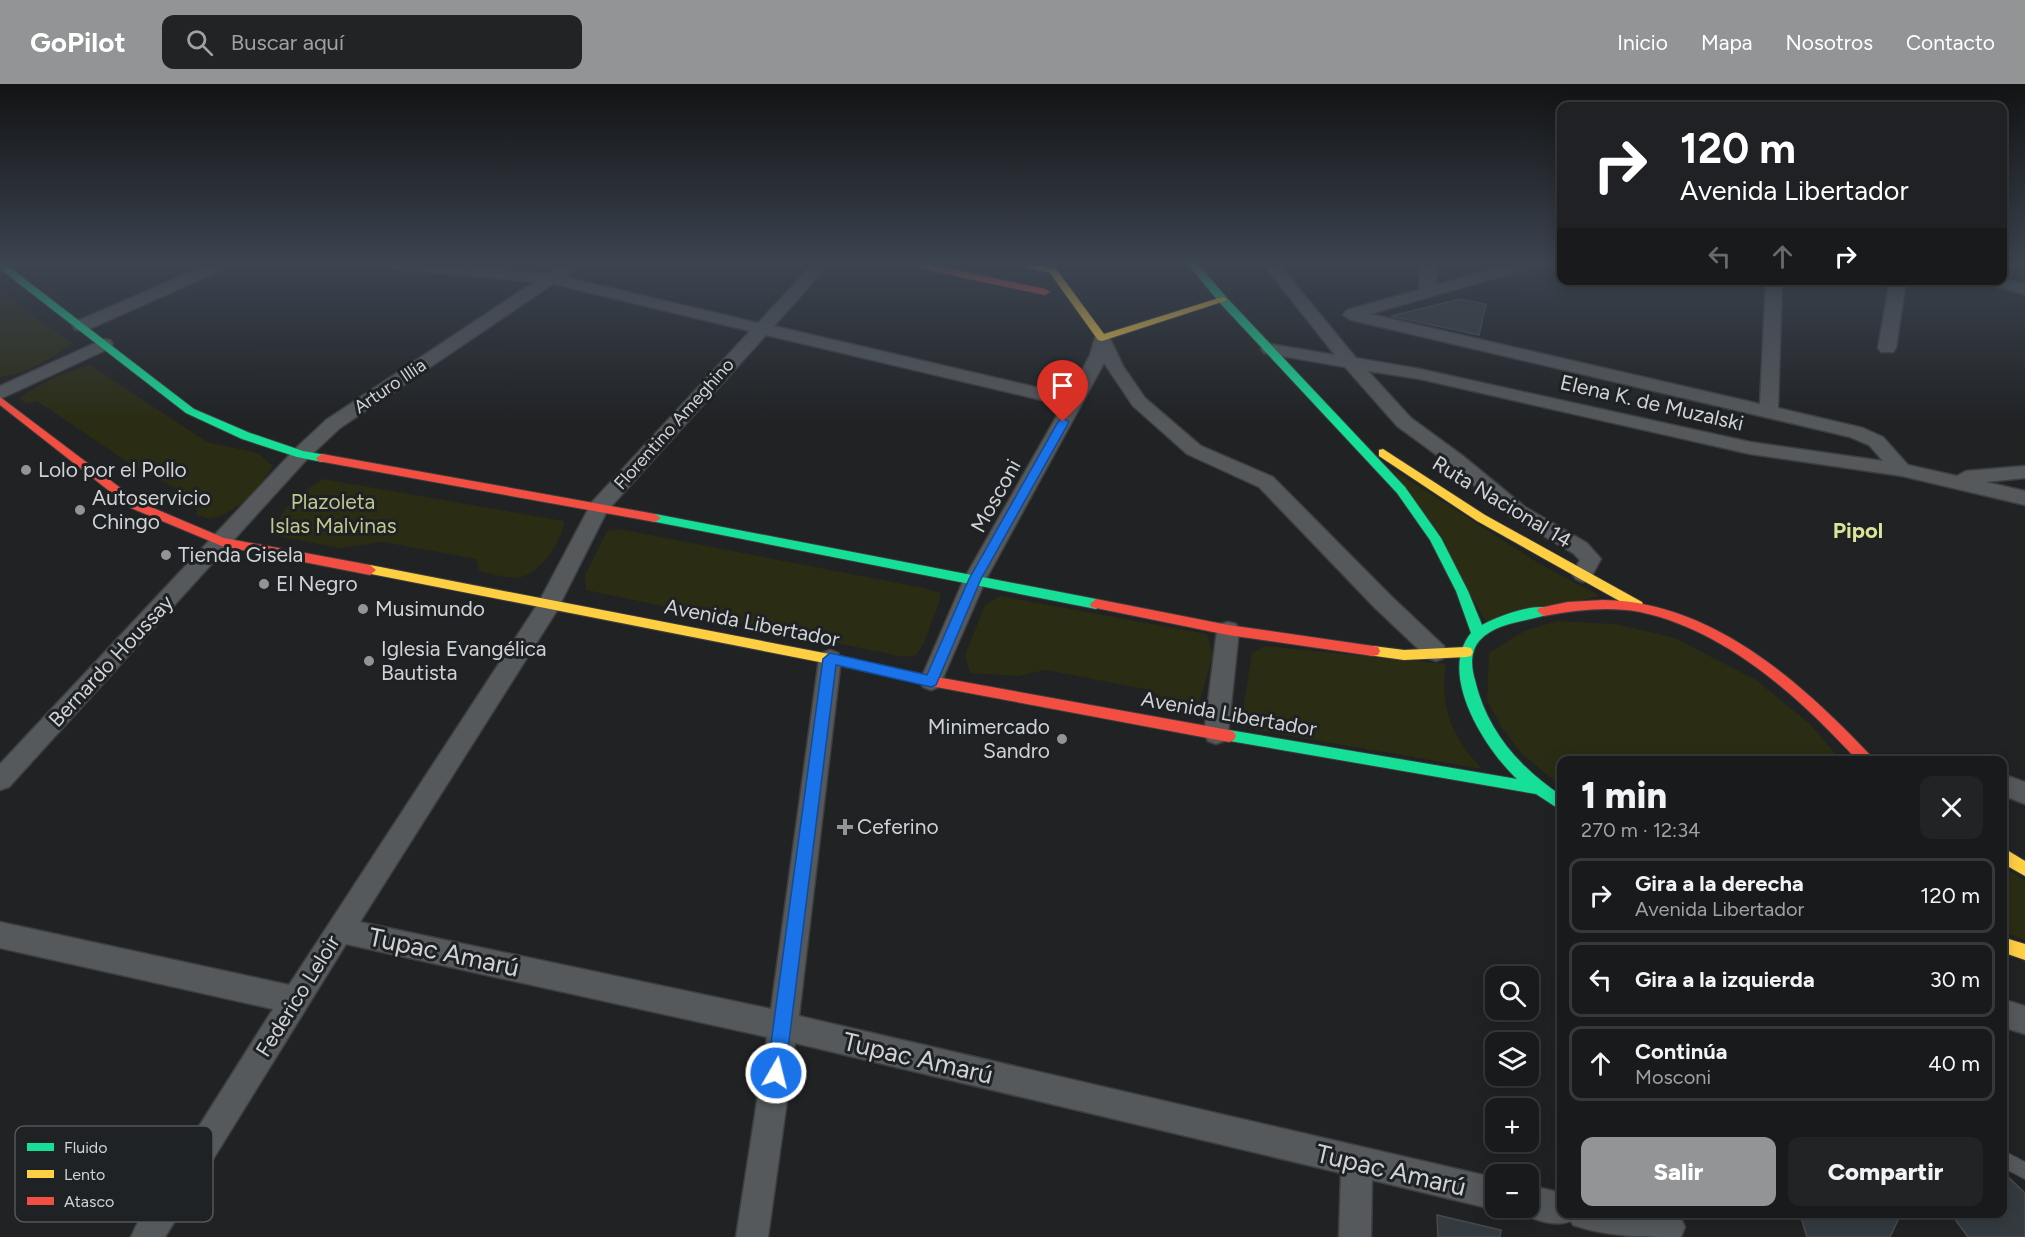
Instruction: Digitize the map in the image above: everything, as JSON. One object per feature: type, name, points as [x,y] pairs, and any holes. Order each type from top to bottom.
[{"type":"main road","points":[[69,317],[190,411],[246,436],[301,454],[599,507],[1228,630],[1404,655],[1466,652]]},
{"type":"main road","points":[[1086,317],[1102,338],[1169,317]]},
{"type":"main road","name":"Ruta Nacional 14","points":[[1239,317],[1401,490],[1435,538],[1462,591],[1478,633],[1537,612],[1611,605],[1641,608],[1679,620],[1713,636],[1793,690],[1848,738],[1874,756]]},
{"type":"main road","name":"Avenida Libertador","points":[[0,400],[135,506],[222,542],[830,659],[931,681],[1216,734],[1536,788]]},
{"type":"main road","name":"Ruta Nacional 14","points":[[1344,427],[1481,518],[1641,608]]},
{"type":"main road","points":[[1478,633],[1466,652],[1465,672],[1479,718],[1504,755],[1536,788],[1557,802]]},
{"type":"main road","name":"Ruta Nacional 14","points":[[1848,738],[1863,756]]},
{"type":"main road","points":[[2007,857],[2025,869]]},
{"type":"main road","points":[[2007,946],[2025,952]]},
{"type":"street","points":[[81,326],[102,317]]},
{"type":"street","name":"Arturo Illia","points":[[222,542],[301,454],[333,424],[494,317]]},
{"type":"street","points":[[709,317],[1074,402]]},
{"type":"street","name":"Florentino Ameghino","points":[[548,606],[599,507],[771,317]]},
{"type":"street","points":[[1314,317],[1404,422],[1456,460],[1518,512],[1580,548],[1591,558],[1583,574]]},
{"type":"street","points":[[1320,324],[1345,317]]},
{"type":"street","points":[[1359,317],[1856,432],[1876,441],[1902,470]]},
{"type":"street","points":[[1769,412],[1773,317]]},
{"type":"street","points":[[1887,348],[1892,317]]},
{"type":"street","points":[[1102,338],[1114,367],[1139,402],[1194,450],[1266,482],[1383,602],[1436,652]]},
{"type":"street","name":"Mosconi","points":[[931,681],[975,579],[1099,355],[1102,338]]},
{"type":"street","points":[[0,393],[104,344]]},
{"type":"street","name":"Elena K. de Muzalski","points":[[1270,350],[1419,374],[1750,448],[1902,470],[2025,498]]},
{"type":"street","points":[[1950,480],[2025,472]]},
{"type":"street","name":"Bernardo Houssay","points":[[0,780],[222,542]]},
{"type":"street","name":"Federico Leloir","points":[[213,1131],[548,606]]},
{"type":"street","points":[[1216,734],[1228,630]]},
{"type":"street","points":[[752,1237],[783,1026],[830,659]]},
{"type":"street","points":[[2007,786],[2025,793]]},
{"type":"street","name":"Tupac Amarú","points":[[340,930],[783,1026],[1485,1192]]},
{"type":"street","points":[[0,935],[295,1000]]},
{"type":"street","points":[[2007,1015],[2025,1020]]},
{"type":"street","points":[[1355,1237],[1357,1163]]},
{"type":"street","points":[[1539,1204],[1557,1208]]},
{"type":"street","points":[[1603,1218],[1670,1226]]},
{"type":"street","name":"Federico Leloir","points":[[147,1237],[156,1222]]},
{"type":"lane","points":[[2007,1161],[2025,1171]]},
{"type":"green space","points":[[0,317],[35,317],[72,343],[57,355],[38,365],[19,373],[0,377]]},
{"type":"green space","points":[[90,365],[207,442],[258,453],[273,466],[255,490],[238,506],[220,516],[211,518],[196,515],[199,501],[129,463],[37,401],[26,404],[19,398],[53,378]]},
{"type":"green space","points":[[1392,469],[1540,564],[1600,596],[1486,621]]},
{"type":"green space","name":"Plazoleta Islas Malvinas","points":[[323,479],[564,521],[563,528],[550,555],[543,563],[536,570],[516,578],[479,571],[476,559],[383,542],[339,548],[272,535],[280,517],[292,502]]},
{"type":"green space","points":[[619,529],[924,588],[940,593],[940,600],[924,643],[916,655],[903,657],[586,590],[585,575],[607,531]]},
{"type":"green space","points":[[1000,596],[1207,634],[1213,655],[1198,707],[1180,711],[1150,690],[1046,670],[1018,676],[970,673],[965,655],[985,605]]},
{"type":"green space","points":[[1557,621],[1616,624],[1675,638],[1756,680],[1810,724],[1838,756],[1557,756],[1557,783],[1523,755],[1501,727],[1487,700],[1489,653],[1524,631]]},
{"type":"green space","points":[[1265,646],[1446,664],[1445,695],[1450,721],[1463,745],[1482,769],[1255,730],[1242,716],[1252,653]]},
{"type":"green space","points":[[2007,869],[2025,881],[2025,940],[2007,933]]},
{"type":"building","points":[[1395,317],[1483,317],[1479,335]]},
{"type":"building","points":[[2007,1176],[2025,1193],[2025,1237],[1968,1237],[1954,1218],[2007,1218]]},
{"type":"building","points":[[1437,1215],[1501,1230],[1500,1237],[1438,1237]]},
{"type":"building","points":[[1801,1218],[1899,1218],[1890,1237],[1807,1237]]},
{"type":"traffic: fast","points":[[68,317],[190,411],[246,436],[301,454],[322,458]]},
{"type":"traffic: fast","points":[[1239,317],[1401,490],[1435,538],[1462,591],[1478,633]]},
{"type":"traffic: fast","points":[[655,518],[1096,604]]},
{"type":"traffic: fast","points":[[1544,611],[1507,619],[1481,631],[1468,649],[1466,669],[1476,708],[1484,726],[1504,756],[1530,781],[1557,801]]},
{"type":"traffic: fast","points":[[1229,736],[1536,788]]},
{"type":"traffic: slow","points":[[1087,317],[1102,338],[1169,317]]},
{"type":"traffic: slow","points":[[1383,453],[1481,518],[1637,605]]},
{"type":"traffic: slow","points":[[370,570],[850,663]]},
{"type":"traffic: slow","points":[[1373,651],[1404,655],[1466,652]]},
{"type":"traffic: slow","points":[[2007,857],[2025,869]]},
{"type":"traffic: slow","points":[[2007,946],[2025,952]]},
{"type":"traffic: jam","points":[[0,400],[135,505],[222,542],[370,570]]},
{"type":"traffic: jam","points":[[322,458],[655,518]]},
{"type":"traffic: jam","points":[[1096,604],[1228,630],[1373,651]]},
{"type":"traffic: jam","points":[[1544,611],[1592,605],[1627,605],[1669,615],[1700,628],[1763,666],[1820,713],[1862,756]]},
{"type":"traffic: jam","points":[[850,663],[931,681],[1229,736]]},
{"type":"place","name":"Lolo por el Pollo","points":[[26,470]]},
{"type":"place","name":"Autoservicio Chingo","points":[[80,510]]},
{"type":"place","name":"Tienda Gisela","points":[[166,555]]},
{"type":"place","name":"El Negro","points":[[264,584]]},
{"type":"place","name":"Musimundo","points":[[363,609]]},
{"type":"place","name":"Iglesia Evangélica Bautista","points":[[369,661]]},
{"type":"place","name":"Minimercado Sandro","points":[[1062,739]]},
{"type":"place","name":"Ceferino","points":[[845,827]]},
{"type":"district","name":"Pipol","points":[[1858,530]]},
{"type":"route","points":[[776,1073],[830,659],[931,681],[975,579],[1063,422]]}]
